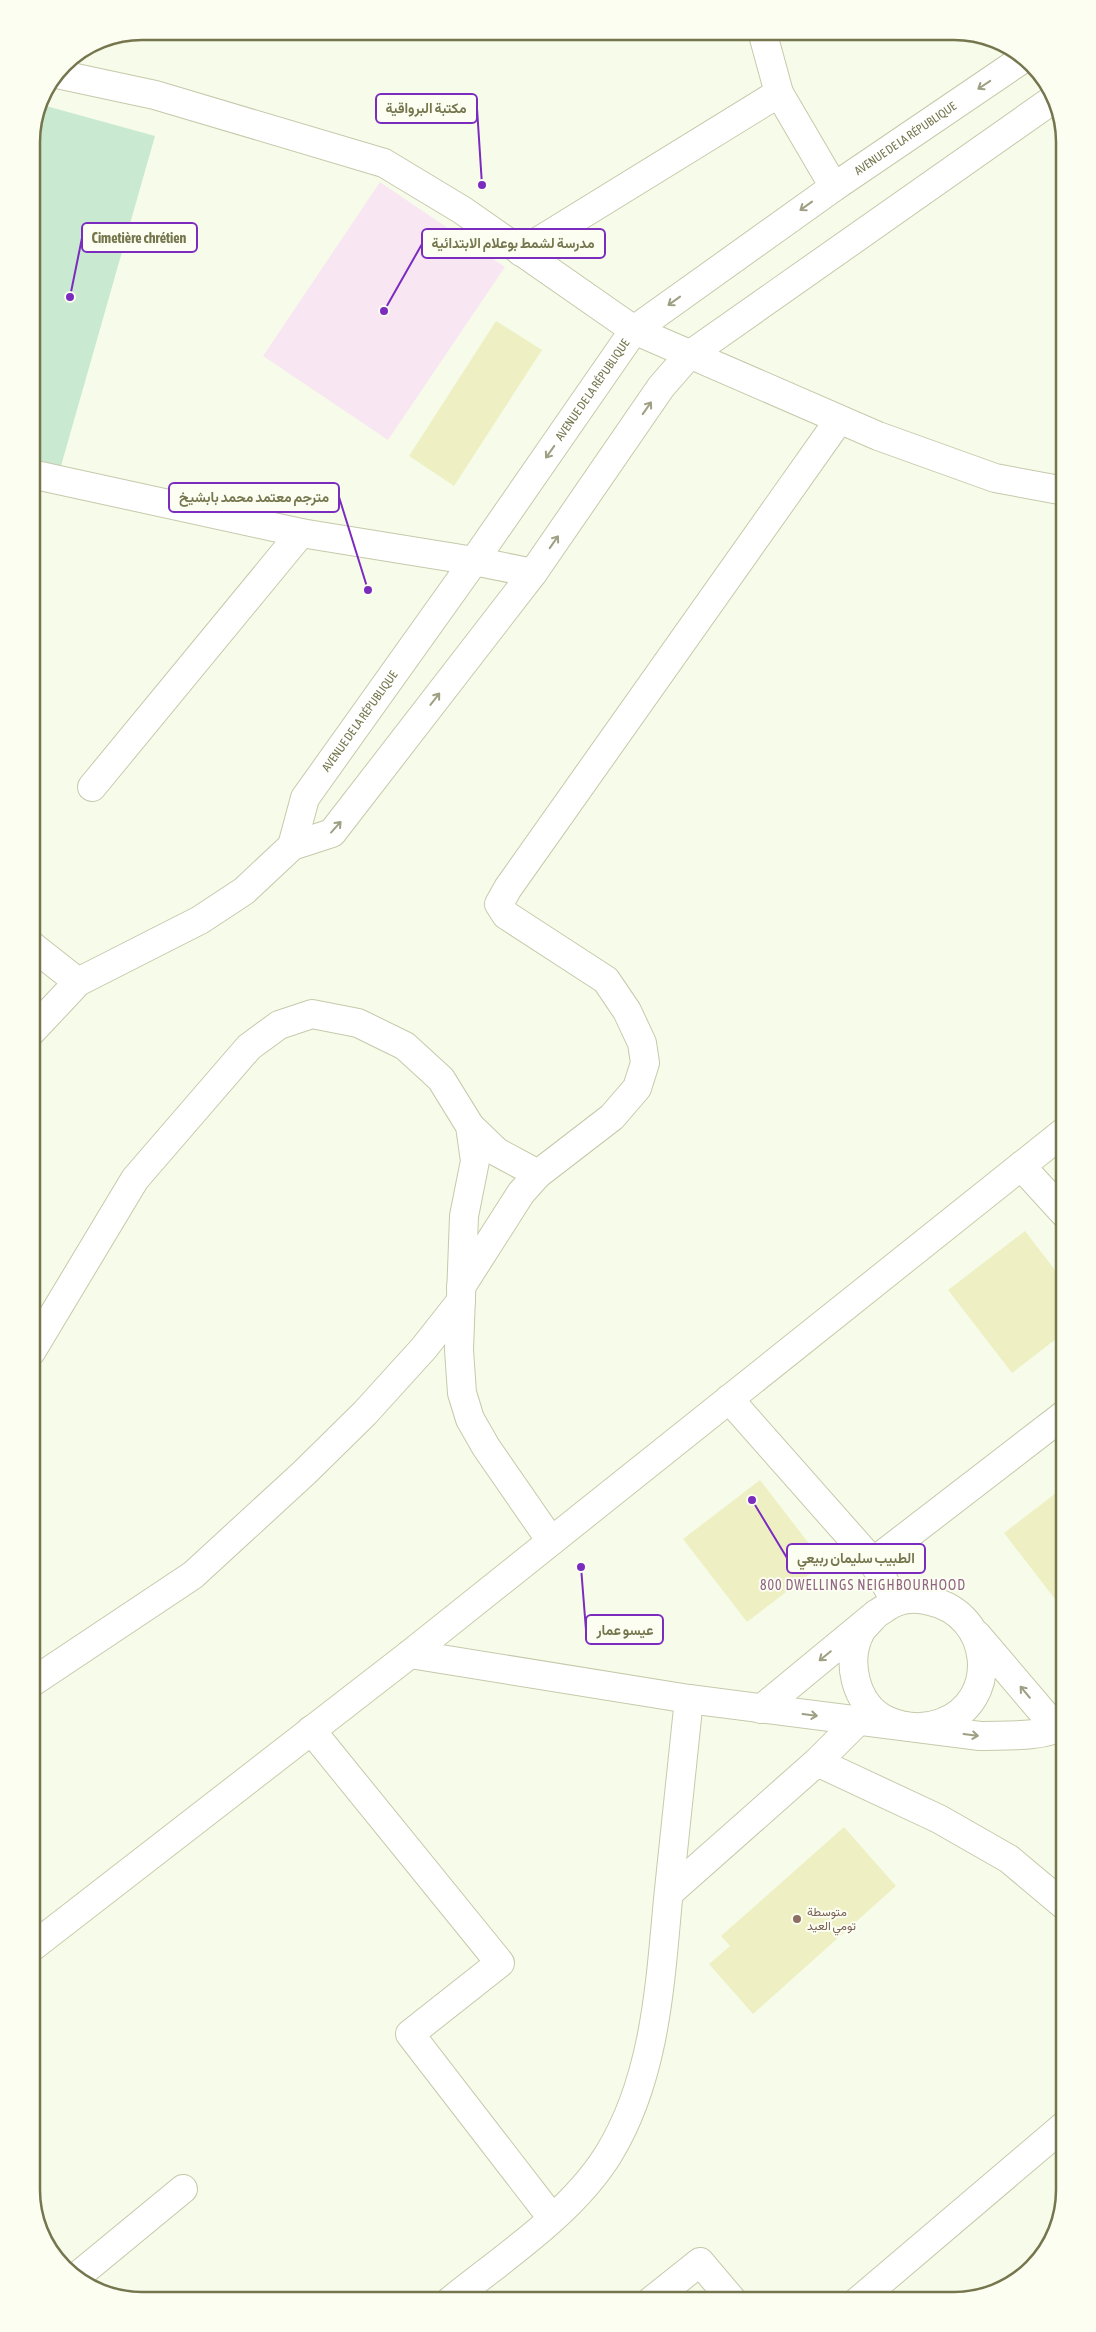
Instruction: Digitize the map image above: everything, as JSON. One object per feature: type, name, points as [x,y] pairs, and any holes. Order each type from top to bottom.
[{"type":"street","points":[[764,40],[779,93],[834,187]]},
{"type":"street","name":"AVENUE DE LA RÉPUBLIQUE","points":[[292,846],[306,798],[474,561],[634,330],[834,187],[1018,62]]},
{"type":"street","points":[[65,76],[155,95],[384,163],[462,210],[634,330],[688,356],[878,436],[995,478],[1056,489]]},
{"type":"street","points":[[521,252],[779,93]]},
{"type":"street","points":[[40,1022],[78,982],[200,920],[244,891],[292,846],[332,833],[533,573],[661,387],[688,356],[1048,103]]},
{"type":"street","points":[[40,1677],[192,1575],[304,1473],[366,1413],[424,1348],[461,1294],[521,1193],[538,1174],[612,1117],[637,1088],[645,1063],[642,1043],[627,1011],[606,980],[506,915],[499,904],[508,888],[840,420]]},
{"type":"street","points":[[40,476],[301,533],[474,561],[533,573]]},
{"type":"street","points":[[92,787],[301,533]]},
{"type":"street","points":[[40,952],[78,982]]},
{"type":"street","points":[[40,1337],[135,1179],[249,1047],[279,1025],[312,1014],[358,1023],[405,1046],[441,1079],[470,1126],[497,1152],[538,1174]]},
{"type":"street","points":[[470,1126],[475,1161],[464,1216],[459,1350],[462,1393],[470,1419],[486,1447],[551,1541]]},
{"type":"street","points":[[40,1941],[410,1654],[1056,1138]]},
{"type":"street","points":[[1021,1166],[1056,1204]]},
{"type":"street","points":[[729,1399],[872,1562],[886,1608]]},
{"type":"street","points":[[872,1562],[1056,1421]]},
{"type":"street","points":[[761,1708],[886,1608],[918,1598],[941,1603],[960,1614],[1056,1721]]},
{"type":"street","points":[[886,1608],[862,1631],[854,1652],[854,1675],[861,1695],[876,1713],[885,1719],[906,1727],[929,1727],[950,1720],[961,1712],[975,1694],[982,1672],[981,1650],[974,1631]]},
{"type":"street","points":[[410,1654],[689,1699],[980,1736],[1025,1735],[1056,1728]]},
{"type":"street","points":[[461,2292],[552,2218],[580,2191],[608,2155],[630,2112],[646,2063],[659,1996],[689,1699]]},
{"type":"street","points":[[669,1892],[817,1762],[858,1721]]},
{"type":"street","points":[[311,1730],[500,1963],[410,2034],[552,2218]]},
{"type":"street","points":[[817,1762],[939,1819],[1009,1859],[1056,1898]]},
{"type":"street","points":[[869,2292],[1056,2133]]},
{"type":"street","points":[[82,2272],[183,2189]]},
{"type":"street","points":[[662,2292],[700,2262],[725,2292]]},
{"type":"shaded area","points":[[380,182],[505,267],[388,440],[263,356]]},
{"type":"green space","points":[[47,106],[155,136],[61,466],[40,460],[40,135],[43,115]]},
{"type":"building","points":[[496,321],[542,350],[454,486],[409,456]]},
{"type":"building","points":[[1025,1231],[1056,1271],[1056,1339],[1012,1373],[948,1290]]},
{"type":"building","points":[[760,1480],[824,1563],[747,1622],[683,1539]]},
{"type":"building","points":[[1056,1493],[1056,1600],[1004,1533]]},
{"type":"building","points":[[844,1827],[896,1886],[753,2014],[709,1964],[730,1946],[721,1936]]},
{"type":"place","name":"مكتبة البرواقية","points":[[482,185]]},
{"type":"place","name":"Cimetière chrétien","points":[[70,297]]},
{"type":"place","name":"مدرسة لشمط بوعلام الابتدائية","points":[[384,311]]},
{"type":"place","name":"مترجم معتمد محمد بابشيخ","points":[[368,590]]},
{"type":"place","name":"الطبيب سليمان ربيعي","points":[[752,1500]]},
{"type":"place","name":"عيسو عمار","points":[[581,1567]]},
{"type":"place","name":"متوسطة تومي العيد","points":[[797,1919]]},
{"type":"district","name":"800 DWELLINGS NEIGHBOURHOOD","points":[[863,1585]]}]
